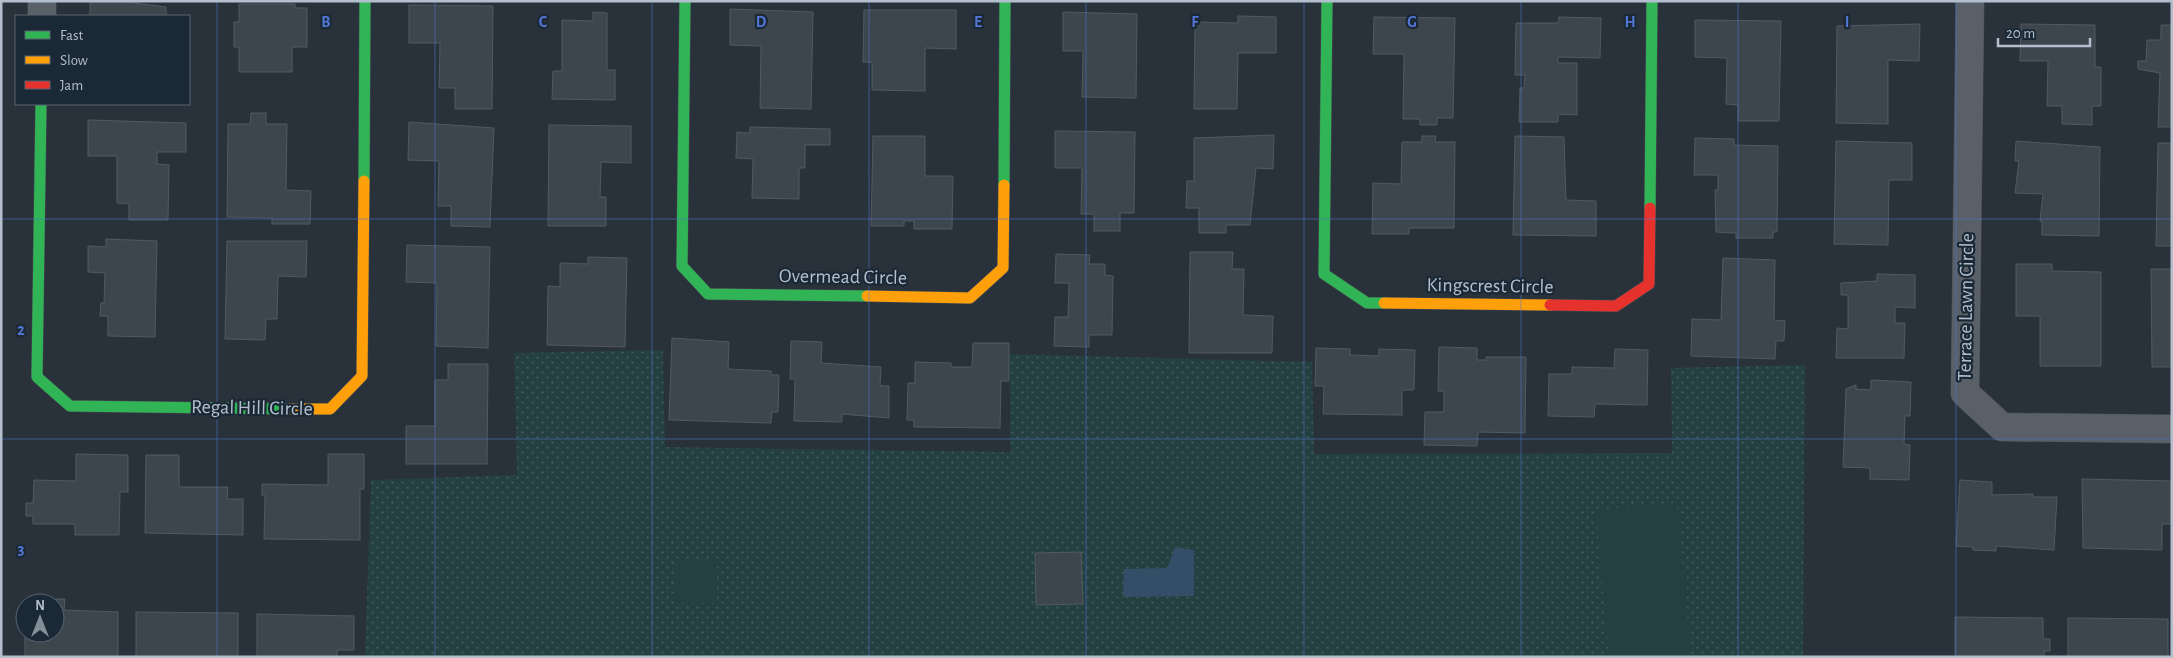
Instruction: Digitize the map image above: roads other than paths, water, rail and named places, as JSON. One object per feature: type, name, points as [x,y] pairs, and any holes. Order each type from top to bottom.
[{"type":"street","points":[[42,1],[42,15]]},
{"type":"street","name":"Regal Hill Circle","points":[[41,105],[37,377],[70,406],[330,409],[362,376],[365,1]]},
{"type":"street","name":"Overmead Circle","points":[[685,1],[682,266],[708,294],[970,298],[1002,268],[1006,1]]},
{"type":"street","name":"Kingscrest Circle","points":[[1327,1],[1324,274],[1367,303],[1616,306],[1649,284],[1652,1]]},
{"type":"street","name":"Terrace Lawn Circle","points":[[1970,1],[1965,393],[2002,427],[2172,429]]},
{"type":"water","points":[[1175,547],[1194,550],[1194,596],[1123,597],[1124,569],[1167,568]]}]
